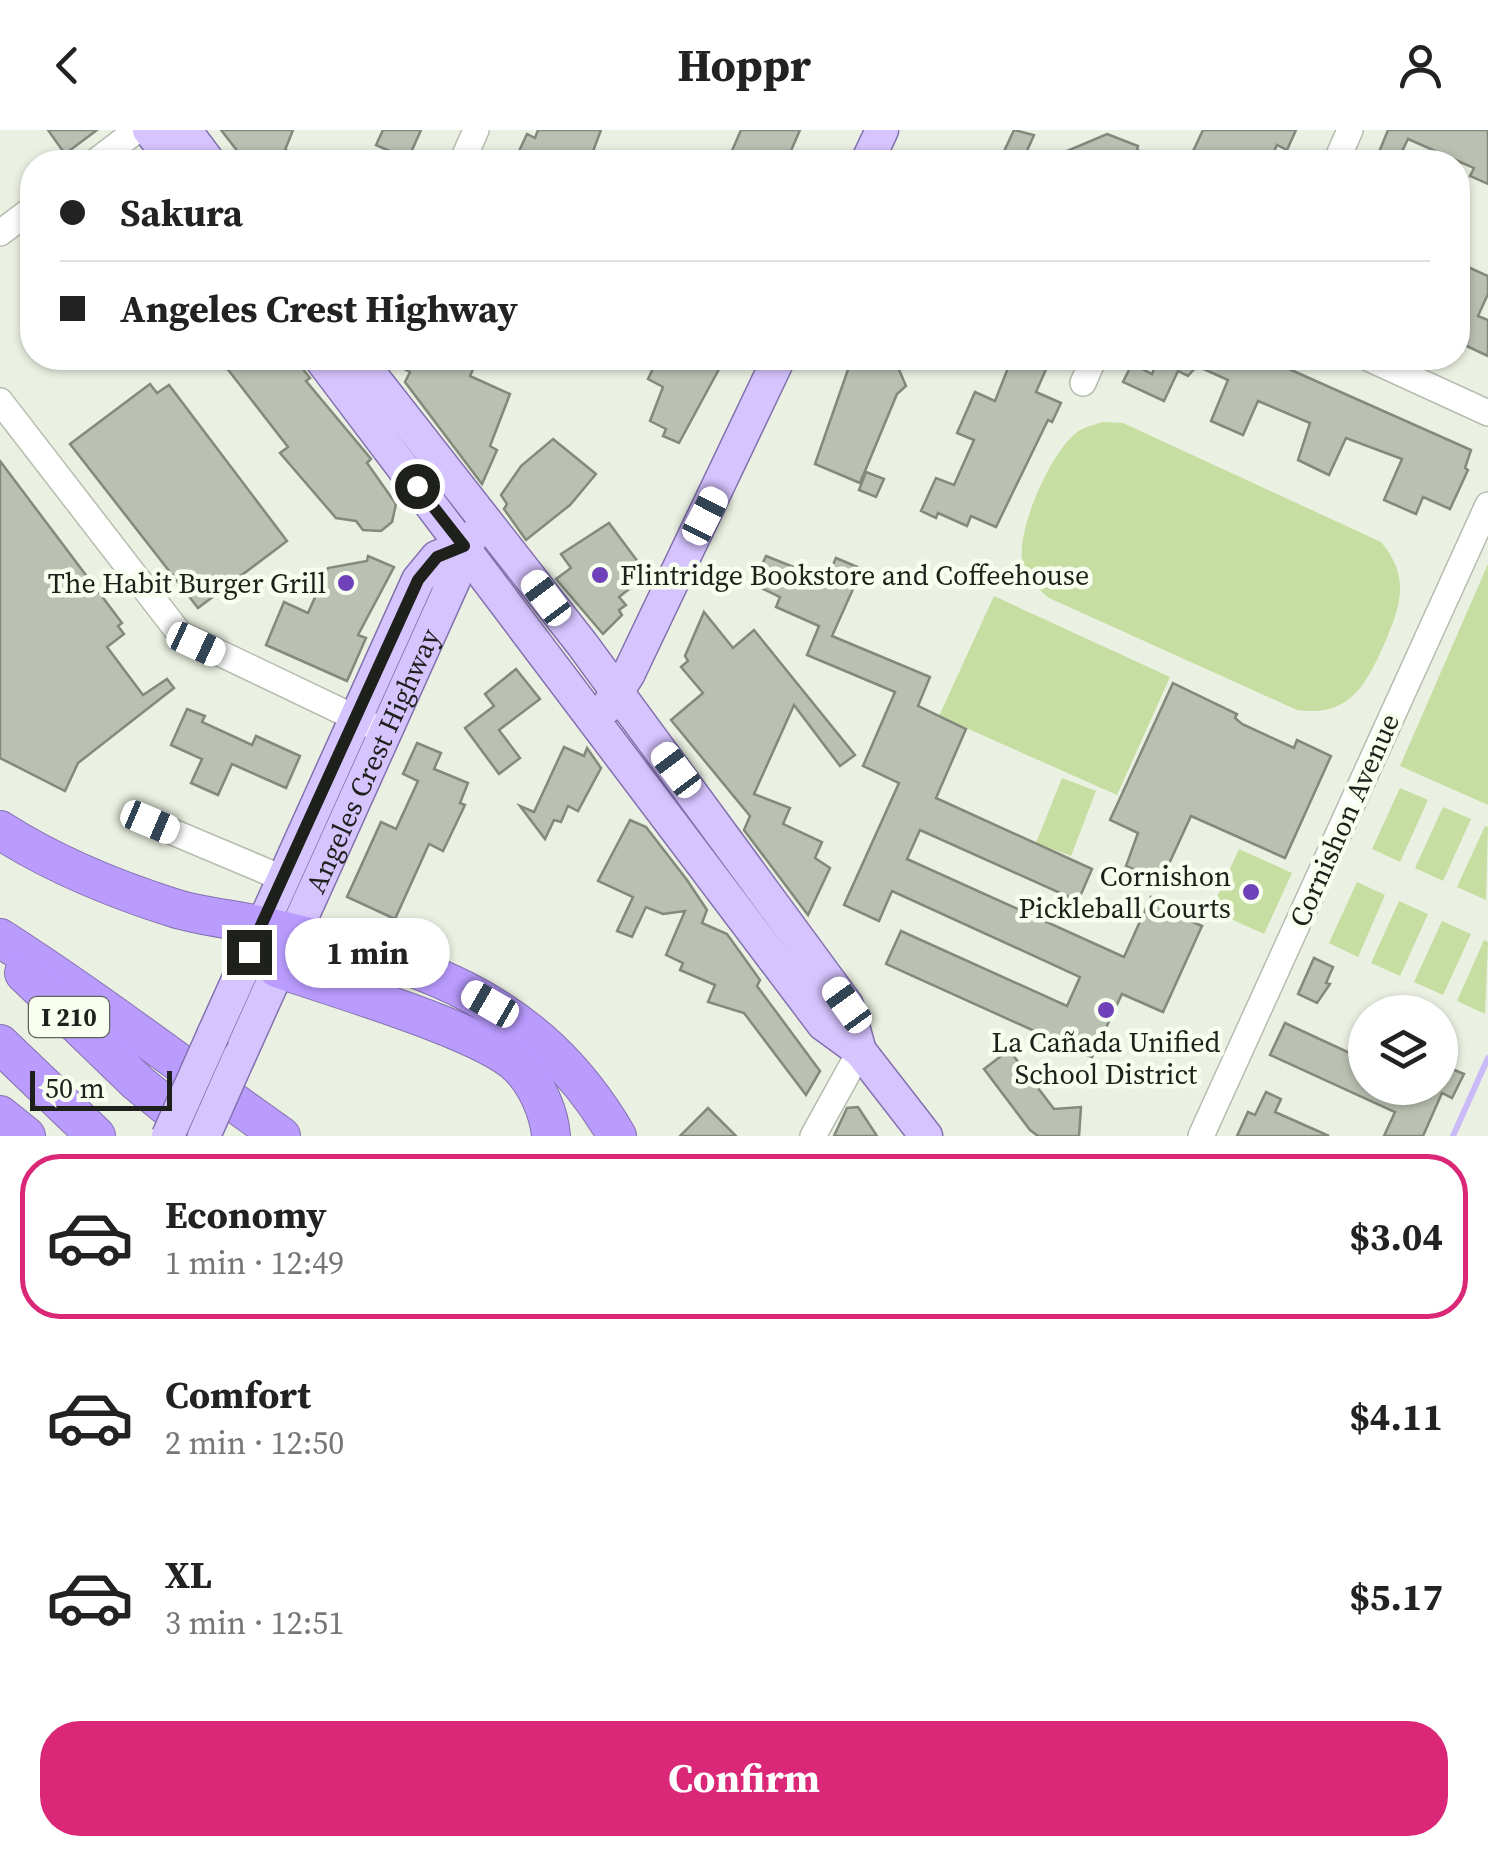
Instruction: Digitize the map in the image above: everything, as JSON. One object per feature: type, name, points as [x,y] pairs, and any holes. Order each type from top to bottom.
[{"type":"highway","points":[[0,830],[80,874],[177,909],[277,929],[440,976],[511,1016],[579,1075],[617,1136]]},
{"type":"highway","points":[[0,938],[102,1003],[165,1054],[281,1136]]},
{"type":"highway","name":"I 210","points":[[0,951],[138,1083],[203,1136]]},
{"type":"highway","points":[[278,968],[458,1032],[519,1066],[549,1112],[551,1136]]},
{"type":"highway","name":"I 210","points":[[0,1044],[96,1136]]},
{"type":"highway","points":[[0,1116],[26,1136]]},
{"type":"main road","points":[[149,130],[165,150]]},
{"type":"main road","points":[[184,130],[200,150]]},
{"type":"main road","points":[[354,370],[464,546],[595,722],[823,1024],[860,1051],[926,1136]]},
{"type":"main road","points":[[355,370],[486,522],[618,692],[847,1005],[860,1051]]},
{"type":"main road","points":[[595,722],[618,692],[772,370]]},
{"type":"main road","name":"Angeles Crest Highway","points":[[203,1136],[278,968],[282,878],[354,718],[418,580],[437,557],[464,546],[486,522]]},
{"type":"main road","name":"Angeles Crest Highway","points":[[168,1136],[213,1035],[386,733],[454,580],[464,546]]},
{"type":"street","points":[[111,150],[138,130]]},
{"type":"street","points":[[1083,382],[1088,370]]},
{"type":"street","points":[[1394,370],[1488,413]]},
{"type":"street","points":[[0,402],[180,634],[386,733]]},
{"type":"street","name":"Cornishon Avenue","points":[[1200,1136],[1488,505]]},
{"type":"street","points":[[150,822],[282,878]]},
{"type":"street","points":[[814,1136],[860,1051]]},
{"type":"green space","points":[[1103,422],[1123,423],[1381,542],[1397,569],[1398,607],[1375,663],[1351,697],[1328,709],[1297,710],[1049,598],[1034,584],[1024,568],[1022,554],[1023,537],[1036,497],[1065,444],[1081,430]]},
{"type":"green space","points":[[1488,564],[1488,805],[1400,766]]},
{"type":"green space","points":[[994,596],[1170,677],[1117,795],[939,716]]},
{"type":"green space","points":[[1062,778],[1096,791],[1071,856],[1036,843]]},
{"type":"green space","points":[[1400,788],[1428,800],[1400,862],[1372,849]]},
{"type":"green space","points":[[1443,807],[1471,819],[1443,881],[1415,868]]},
{"type":"green space","points":[[1485,826],[1488,827],[1486,900],[1457,887]]},
{"type":"green space","name":"Cornishon Pickleball Courts","points":[[1239,849],[1292,873],[1264,934],[1211,910]]},
{"type":"green space","points":[[1357,882],[1385,895],[1358,957],[1329,943]]},
{"type":"green space","points":[[1399,901],[1428,914],[1400,976],[1371,963]]},
{"type":"green space","points":[[1442,921],[1471,934],[1443,995],[1414,982]]},
{"type":"green space","points":[[1484,940],[1488,942],[1485,1014],[1458,999]]},
{"type":"building","points":[[48,130],[97,130],[70,150],[62,150]]},
{"type":"building","points":[[221,130],[293,130],[285,150],[237,150]]},
{"type":"building","points":[[383,130],[421,130],[412,150],[387,150],[376,145]]},
{"type":"building","points":[[538,130],[601,130],[594,150],[520,150],[527,134],[535,138]]},
{"type":"building","points":[[741,130],[800,130],[791,150],[732,150]]},
{"type":"building","points":[[1014,130],[1034,135],[1027,150],[1005,150]]},
{"type":"building","points":[[1203,130],[1296,130],[1287,150],[1277,145],[1275,150],[1194,150]]},
{"type":"building","points":[[1388,130],[1488,130],[1488,184],[1470,176],[1474,168],[1470,166],[1470,150],[1433,150],[1408,139],[1403,150],[1380,150]]},
{"type":"building","points":[[1107,134],[1138,146],[1137,150],[1069,150]]},
{"type":"building","points":[[1470,268],[1488,276],[1488,294],[1478,316],[1488,320],[1488,356],[1470,348]]},
{"type":"building","points":[[228,370],[304,370],[310,378],[306,381],[371,459],[367,463],[396,504],[392,522],[381,531],[363,530],[356,521],[336,518],[280,453],[288,447]]},
{"type":"building","points":[[406,370],[473,370],[470,376],[510,394],[490,446],[497,450],[482,484],[405,382],[410,372]]},
{"type":"building","points":[[652,370],[719,370],[679,443],[663,436],[666,429],[650,421],[663,387],[648,379]]},
{"type":"building","points":[[848,370],[899,370],[906,386],[897,394],[860,483],[815,464]]},
{"type":"building","points":[[1007,370],[1046,370],[1036,392],[1061,403],[1052,422],[1048,420],[996,527],[971,516],[967,526],[938,513],[936,518],[921,511],[936,478],[954,485],[974,440],[957,433],[975,392],[995,401]]},
{"type":"building","points":[[1129,370],[1152,374],[1154,370],[1193,370],[1188,376],[1178,371],[1164,401],[1123,382]]},
{"type":"building","points":[[1206,370],[1291,370],[1471,450],[1465,468],[1468,470],[1450,509],[1423,497],[1416,514],[1384,500],[1402,459],[1346,438],[1329,475],[1298,460],[1310,423],[1258,401],[1243,435],[1211,421],[1228,380]]},
{"type":"building","points":[[150,384],[157,393],[169,385],[287,541],[198,608],[70,444]]},
{"type":"building","points":[[553,439],[596,474],[570,505],[526,540],[504,509],[507,504],[501,495],[521,466]]},
{"type":"building","points":[[0,461],[122,623],[118,626],[124,634],[107,647],[143,695],[167,679],[174,688],[78,763],[65,791],[0,758]]},
{"type":"building","points":[[866,472],[884,479],[876,497],[859,490]]},
{"type":"building","name":"Flintridge Bookstore and Coffeehouse","points":[[609,523],[644,570],[629,581],[633,586],[619,597],[626,605],[619,610],[622,615],[603,634],[556,579],[571,568],[561,554]]},
{"type":"building","points":[[368,556],[394,567],[358,635],[366,638],[347,681],[266,645],[284,602],[308,613],[328,568],[367,561]]},
{"type":"building","points":[[766,556],[826,580],[836,558],[862,569],[832,636],[930,677],[918,706],[966,729],[936,798],[1092,869],[1078,901],[920,830],[907,859],[1124,957],[1151,897],[1179,910],[1177,915],[1202,926],[1163,1012],[1122,994],[1092,1057],[886,964],[901,931],[1067,1006],[1080,977],[892,891],[879,921],[844,905],[899,783],[863,766],[895,692],[807,655],[819,626],[776,607],[780,597],[753,584]]},
{"type":"building","points":[[704,612],[733,648],[754,630],[855,755],[840,766],[794,705],[754,794],[790,808],[783,824],[822,842],[815,858],[830,868],[808,915],[744,830],[750,816],[671,720],[703,693],[681,667],[688,661],[685,656]]},
{"type":"building","points":[[516,669],[540,699],[499,730],[520,758],[499,774],[465,728],[494,706],[485,694]]},
{"type":"building","points":[[1173,683],[1237,714],[1235,718],[1242,724],[1294,748],[1297,740],[1331,756],[1285,858],[1191,816],[1161,881],[1126,866],[1138,833],[1110,820]]},
{"type":"building","points":[[187,709],[205,716],[202,722],[252,745],[256,736],[300,756],[286,788],[232,764],[218,795],[191,783],[202,759],[171,745]]},
{"type":"building","points":[[417,743],[441,753],[434,769],[468,783],[460,803],[465,805],[443,851],[429,844],[395,919],[347,897],[381,822],[396,829],[418,781],[403,774]]},
{"type":"building","points":[[564,747],[584,756],[587,748],[601,768],[578,811],[568,806],[561,822],[554,820],[545,839],[520,806],[534,812]]},
{"type":"building","points":[[630,820],[646,827],[687,880],[707,910],[702,923],[727,934],[760,980],[757,986],[820,1071],[806,1095],[744,1013],[708,1002],[715,985],[680,970],[683,963],[666,955],[685,911],[663,914],[646,907],[632,937],[617,931],[633,897],[598,881]]},
{"type":"building","points":[[1314,958],[1333,967],[1326,983],[1330,984],[1317,1003],[1298,994]]},
{"type":"building","points":[[1285,1023],[1348,1052],[1348,1091],[1270,1055]]},
{"type":"building","points":[[1009,1050],[1054,1109],[1081,1107],[1079,1136],[1038,1136],[1030,1130],[984,1069]]},
{"type":"building","points":[[1266,1092],[1281,1099],[1275,1112],[1329,1136],[1237,1136],[1248,1112],[1255,1115]]},
{"type":"building","points":[[1380,1105],[1437,1105],[1423,1136],[1384,1136],[1395,1112]]},
{"type":"building","points":[[858,1107],[877,1136],[834,1136],[847,1108]]},
{"type":"building","points":[[708,1108],[736,1136],[680,1136]]},
{"type":"waterway","points":[[1453,1136],[1488,1058]]},
{"type":"place","name":"Flintridge Bookstore and Coffeehouse","points":[[600,575]]},
{"type":"place","name":"The Habit Burger Grill","points":[[346,583]]},
{"type":"place","name":"Cornishon Pickleball Courts","points":[[1251,892]]},
{"type":"place","name":"La Cañada Unified School District","points":[[1106,1010]]},
{"type":"route","points":[[249,952],[418,580],[437,557],[464,546],[417,486]]}]
